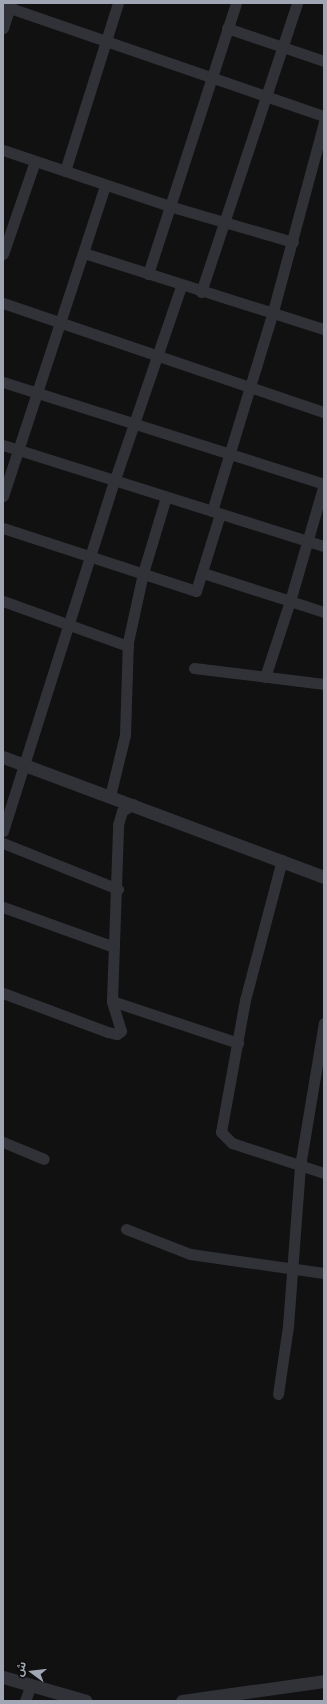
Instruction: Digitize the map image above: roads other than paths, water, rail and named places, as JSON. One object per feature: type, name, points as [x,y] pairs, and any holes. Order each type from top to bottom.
[{"type":"street","points":[[65,171],[118,3]]},
{"type":"street","points":[[148,274],[236,3]]},
{"type":"street","points":[[201,292],[265,95],[297,3]]},
{"type":"street","points":[[3,28],[8,6],[324,116]]},
{"type":"street","points":[[227,28],[282,45],[324,61]]},
{"type":"street","points":[[3,528],[196,591],[203,573],[229,454],[272,315],[324,122]]},
{"type":"street","points":[[3,150],[169,206],[292,242]]},
{"type":"street","points":[[3,254],[35,160]]},
{"type":"street","points":[[3,496],[36,393],[84,253],[105,185]]},
{"type":"street","points":[[84,253],[272,315],[324,329]]},
{"type":"street","points":[[3,831],[26,766],[114,482],[181,286]]},
{"type":"street","points":[[3,304],[324,412]]},
{"type":"street","points":[[3,382],[134,426],[324,484],[306,541],[290,601],[265,677]]},
{"type":"street","points":[[3,445],[114,482],[324,546]]},
{"type":"street","points":[[110,796],[124,735],[128,646],[143,573],[166,497]]},
{"type":"street","points":[[203,573],[324,612]]},
{"type":"street","points":[[3,601],[128,646]]},
{"type":"street","points":[[194,668],[324,684]]},
{"type":"street","points":[[3,757],[133,804],[324,877]]},
{"type":"street","points":[[3,993],[117,1034],[122,1026],[112,1001],[118,889],[118,825],[122,811],[133,804]]},
{"type":"street","points":[[3,843],[118,889]]},
{"type":"street","points":[[282,860],[245,1000],[221,1132],[232,1143],[324,1173]]},
{"type":"street","points":[[3,908],[114,947]]},
{"type":"street","points":[[112,1001],[238,1043]]},
{"type":"street","points":[[278,1394],[292,1269],[300,1166],[324,1023]]},
{"type":"street","points":[[3,1142],[44,1159]]},
{"type":"street","points":[[126,1229],[190,1254],[324,1273]]},
{"type":"street","points":[[3,1677],[30,1687],[86,1701]]},
{"type":"street","points":[[182,1701],[204,1700],[324,1681]]},
{"type":"street","points":[[25,1701],[30,1687]]}]
